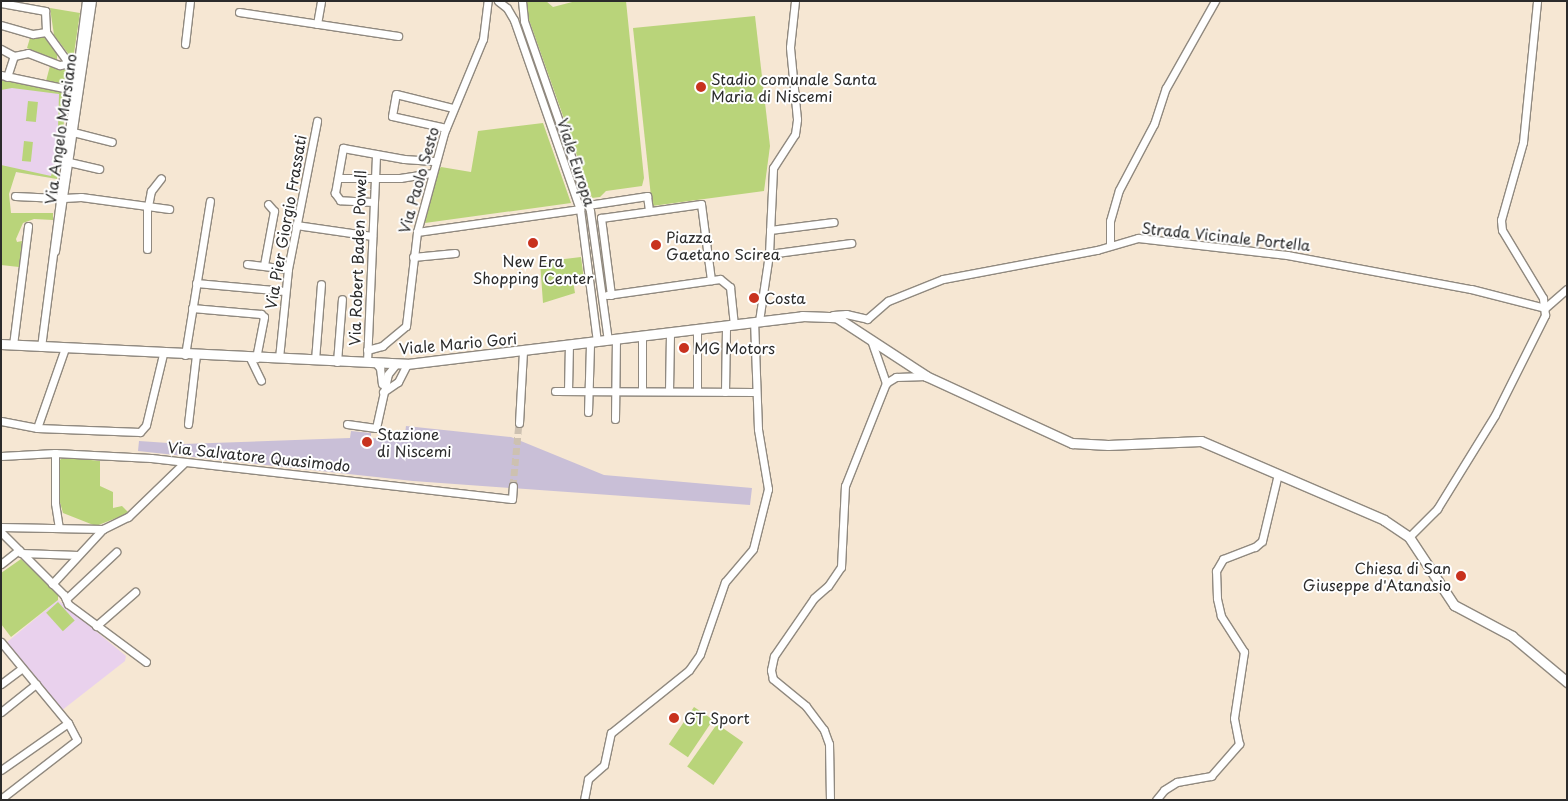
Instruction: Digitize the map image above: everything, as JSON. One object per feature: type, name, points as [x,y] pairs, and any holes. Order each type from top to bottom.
[{"type":"main road","name":"Viale Mario Gori","points":[[1,344],[163,354],[407,364],[825,315]]},
{"type":"main road","points":[[825,315],[843,320],[926,376],[1072,442],[1108,445],[1201,442],[1384,520],[1409,537],[1454,605],[1512,636],[1567,682]]},
{"type":"street","name":"Via Angelo Marsiano","points":[[41,347],[61,198],[73,90],[74,64],[86,1]]},
{"type":"street","name":"Via Angelo Marsiano","points":[[61,198],[73,132],[92,1]]},
{"type":"street","points":[[185,44],[190,1]]},
{"type":"street","points":[[317,24],[321,1]]},
{"type":"street","name":"Via Paolo Sesto","points":[[367,350],[382,346],[406,326],[417,232],[446,128],[483,38],[488,1]]},
{"type":"street","name":"Viale Europa","points":[[498,1],[507,8],[514,20],[580,210],[593,342],[588,412]]},
{"type":"street","name":"Viale Europa","points":[[522,1],[524,21],[588,205],[602,296],[612,340],[615,419]]},
{"type":"street","points":[[584,800],[588,779],[604,764],[611,733],[689,670],[700,654],[725,582],[753,549],[768,489],[755,392],[757,322],[769,254],[773,168],[793,139],[796,127],[790,48],[795,1]]},
{"type":"street","points":[[1110,245],[1114,201],[1154,124],[1166,88],[1214,1]]},
{"type":"street","points":[[1537,1],[1523,142],[1501,220],[1502,230],[1545,308]]},
{"type":"street","points":[[1,2],[45,11],[46,32],[74,64]]},
{"type":"street","points":[[239,12],[398,36]]},
{"type":"street","points":[[1,25],[33,34],[46,32]]},
{"type":"street","points":[[1,50],[14,56],[28,53],[60,65],[74,64]]},
{"type":"street","points":[[14,56],[4,76],[73,90]]},
{"type":"street","points":[[446,128],[392,116],[396,94],[453,108]]},
{"type":"street","name":"Via Pier Giorgio Frassati","points":[[279,358],[288,269],[317,121]]},
{"type":"street","points":[[73,132],[112,142]]},
{"type":"street","points":[[373,202],[340,200],[335,193],[343,148],[436,161]]},
{"type":"street","name":"Via Robert Baden Powell","points":[[376,154],[367,350],[371,362],[382,375],[382,392]]},
{"type":"street","points":[[68,162],[99,169]]},
{"type":"street","points":[[338,178],[374,178],[433,174]]},
{"type":"street","points":[[148,250],[147,206],[151,191],[161,178]]},
{"type":"street","points":[[15,196],[61,198],[169,209]]},
{"type":"street","points":[[588,205],[647,196],[649,211]]},
{"type":"street","points":[[185,354],[210,201]]},
{"type":"street","points":[[264,265],[274,211],[268,204]]},
{"type":"street","points":[[611,295],[601,218],[701,204],[711,280]]},
{"type":"street","points":[[417,232],[580,210]]},
{"type":"street","points":[[770,230],[834,222]]},
{"type":"street","points":[[296,225],[372,236]]},
{"type":"street","points":[[13,345],[28,226]]},
{"type":"street","name":"Strada Vicinale Portella","points":[[825,315],[846,314],[867,319],[888,301],[943,279],[1138,238],[1157,238],[1288,254],[1471,289],[1545,308]]},
{"type":"street","points":[[769,254],[851,243]]},
{"type":"street","points":[[413,257],[455,253]]},
{"type":"street","points":[[247,264],[288,269]]},
{"type":"street","points":[[602,296],[720,279],[730,287],[726,392]]},
{"type":"street","points":[[196,283],[285,291]]},
{"type":"street","points":[[314,360],[322,284]]},
{"type":"street","points":[[1409,537],[1437,509],[1495,414],[1540,329],[1545,308],[1567,289]]},
{"type":"street","points":[[337,362],[342,299]]},
{"type":"street","points":[[192,308],[261,314],[264,317],[253,358],[261,380]]},
{"type":"street","points":[[697,392],[698,329]]},
{"type":"street","points":[[669,391],[670,332]]},
{"type":"street","points":[[642,336],[642,391]]},
{"type":"street","points":[[871,340],[886,383]]},
{"type":"street","points":[[568,391],[569,345]]},
{"type":"street","points":[[37,428],[65,348]]},
{"type":"street","points":[[519,423],[523,351]]},
{"type":"street","points":[[1,421],[37,428],[140,432],[146,425],[163,354]]},
{"type":"street","points":[[188,424],[196,355]]},
{"type":"street","points":[[393,364],[396,372],[393,385]]},
{"type":"street","points":[[347,424],[376,428],[382,392],[393,364]]},
{"type":"street","points":[[382,392],[402,377],[407,364]]},
{"type":"street","points":[[830,800],[829,744],[824,730],[806,706],[776,683],[770,670],[776,649],[841,567],[845,486],[886,383],[896,377],[926,376]]},
{"type":"street","points":[[554,391],[755,392]]},
{"type":"street","points":[[55,453],[55,503],[60,528]]},
{"type":"street","name":"Via Salvatore Quasimodo","points":[[1,456],[55,453],[185,462],[512,499],[513,486]]},
{"type":"street","points":[[52,584],[103,529],[128,517],[185,462]]},
{"type":"street","points":[[1156,800],[1164,790],[1177,782],[1211,776],[1239,744],[1234,718],[1244,652],[1221,616],[1217,598],[1216,571],[1223,559],[1255,547],[1262,541],[1278,474]]},
{"type":"street","points":[[1,527],[103,529]]},
{"type":"street","points":[[1,532],[66,599],[96,626],[146,662]]},
{"type":"street","points":[[1,564],[20,552],[78,555]]},
{"type":"street","points":[[66,599],[116,552]]},
{"type":"street","points":[[96,626],[135,592]]},
{"type":"street","points":[[1,642],[4,651],[36,684],[77,736],[75,744],[1,799]]},
{"type":"street","points":[[1,684],[22,668]]},
{"type":"street","points":[[1,712],[36,684]]},
{"type":"street","points":[[1,770],[68,723]]},
{"type":"shaded area","points":[[1,80],[68,93],[59,164],[53,165],[58,171],[57,179],[16,172],[15,176],[1,174]]},
{"type":"shaded area","points":[[406,426],[511,437],[604,475],[752,488],[750,505],[413,481],[138,451],[139,441],[183,444],[350,438],[351,431],[371,433],[371,438],[404,441]]},
{"type":"shaded area","points":[[58,600],[126,656],[125,661],[61,711],[6,643]]},
{"type":"green space","points":[[527,1],[546,1],[553,7],[576,1],[626,1],[644,178],[642,186],[606,191],[600,197],[592,198],[527,14]]},
{"type":"green space","points":[[50,8],[80,13],[73,60],[54,35]]},
{"type":"green space","name":"Stadio comunale Santa Maria di Niscemi","points":[[755,16],[770,146],[764,191],[652,206],[633,28]]},
{"type":"green space","points":[[43,36],[57,53],[57,62],[27,48],[30,38]]},
{"type":"green space","points":[[50,66],[68,69],[69,86],[46,81]]},
{"type":"green space","points":[[1,80],[68,93],[63,129],[58,128],[59,94],[12,88],[1,90]]},
{"type":"green space","points":[[28,101],[38,102],[36,122],[26,121]]},
{"type":"green space","points":[[543,123],[571,203],[425,223],[438,170],[441,167],[471,172],[478,131]]},
{"type":"green space","points":[[24,141],[33,142],[31,162],[22,161]]},
{"type":"green space","points":[[1,165],[51,176],[53,168],[58,171],[57,179],[16,172],[9,194],[11,213],[53,213],[53,220],[34,219],[23,223],[16,239],[17,242],[22,241],[19,267],[1,265]]},
{"type":"green space","points":[[581,257],[584,280],[573,281],[575,293],[543,303],[540,262]]},
{"type":"green space","points":[[63,457],[100,461],[100,486],[113,492],[113,508],[122,506],[129,513],[96,526],[63,513],[59,499],[60,460]]},
{"type":"green space","points":[[21,559],[58,593],[58,600],[11,637],[1,624],[1,573]]},
{"type":"green space","points":[[58,602],[75,621],[63,631],[46,613]]},
{"type":"green space","points":[[694,707],[713,720],[688,757],[669,744]]},
{"type":"green space","points":[[717,724],[743,742],[713,785],[687,767]]},
{"type":"tunnel","points":[[513,486],[519,423]]},
{"type":"place","name":"Stadio comunale Santa Maria di Niscemi","points":[[701,87]]},
{"type":"place","name":"New Era Shopping Center","points":[[533,243]]},
{"type":"place","name":"Piazza Gaetano Scirea","points":[[656,245]]},
{"type":"place","name":"Costa","points":[[754,298]]},
{"type":"place","name":"MG Motors","points":[[684,348]]},
{"type":"place","name":"Stazione di Niscemi","points":[[367,442]]},
{"type":"place","name":"Chiesa di San Giuseppe d'Atanasio","points":[[1461,576]]},
{"type":"place","name":"GT Sport","points":[[674,718]]}]
